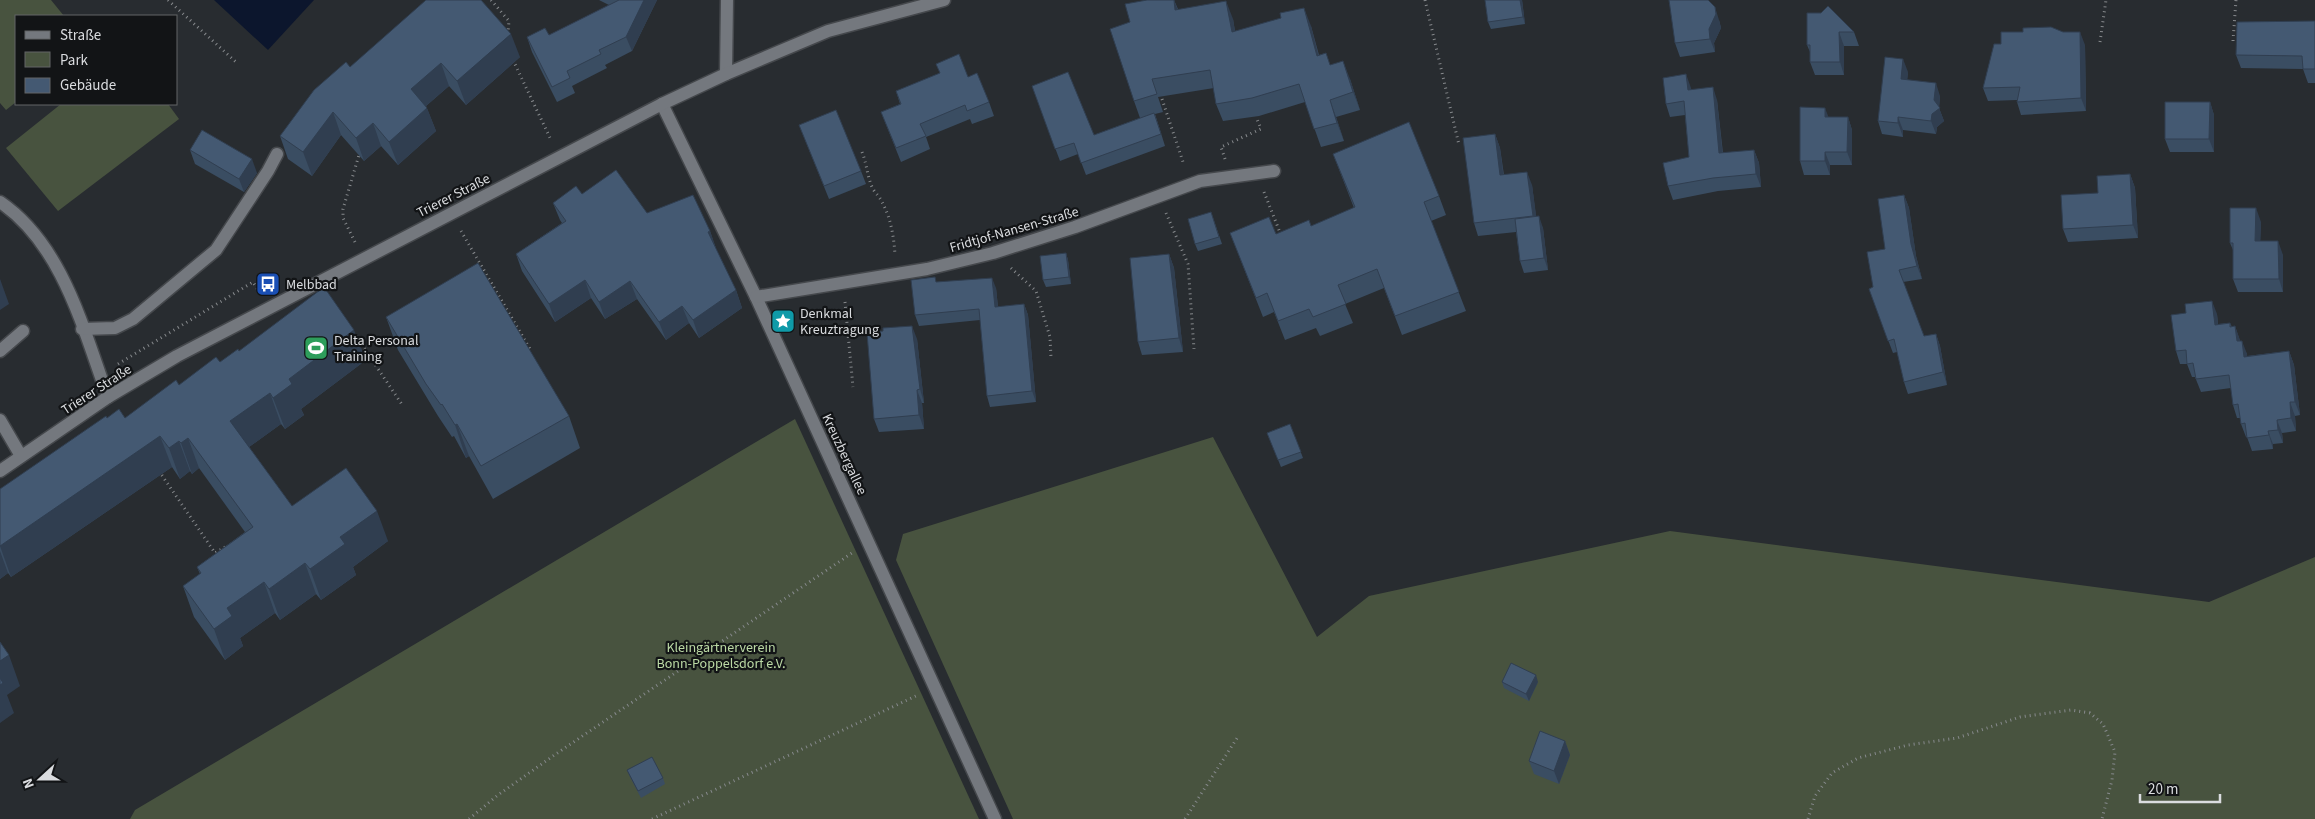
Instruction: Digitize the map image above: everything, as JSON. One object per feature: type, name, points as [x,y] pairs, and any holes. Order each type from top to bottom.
[{"type":"street","points":[[726,74],[727,0]]},
{"type":"street","name":"Trierer Straße","points":[[0,470],[108,397],[177,356],[662,104],[726,74],[828,31],[944,0]]},
{"type":"street","name":"Kreuzbergallee","points":[[662,104],[756,297],[995,819]]},
{"type":"street","points":[[82,329],[115,328],[133,319],[216,250],[277,154]]},
{"type":"street","name":"Fridtjof-Nansen-Straße","points":[[756,297],[844,284],[993,253],[1075,228],[1200,181],[1274,171]]},
{"type":"street","points":[[0,202],[10,209],[42,241],[61,274],[108,397]]},
{"type":"street","points":[[0,351],[23,331]]},
{"type":"street","points":[[0,420],[22,456]]},
{"type":"path","points":[[168,0],[237,63]]},
{"type":"path","points":[[491,0],[509,21],[507,34]]},
{"type":"path","points":[[1424,0],[1459,145]]},
{"type":"path","points":[[2100,42],[2106,0]]},
{"type":"path","points":[[2233,41],[2236,0]]},
{"type":"path","points":[[512,58],[543,124]]},
{"type":"path","points":[[1162,99],[1190,185]]},
{"type":"path","points":[[1230,177],[1221,147],[1261,129],[1257,119]]},
{"type":"path","points":[[862,152],[865,168],[874,191],[882,202],[890,222],[898,273]]},
{"type":"path","points":[[354,241],[343,218],[343,209],[359,155]]},
{"type":"path","points":[[1256,173],[1283,241]]},
{"type":"path","points":[[1159,196],[1188,264],[1194,349]]},
{"type":"path","points":[[451,213],[530,349]]},
{"type":"path","points":[[993,253],[1036,291],[1050,337],[1051,358]]},
{"type":"path","points":[[100,374],[253,282],[258,290]]},
{"type":"path","points":[[844,284],[853,387]]},
{"type":"path","points":[[352,330],[404,406]]},
{"type":"path","points":[[157,468],[215,554],[230,543]]},
{"type":"path","points":[[469,819],[498,794],[561,750],[845,556],[869,544]]},
{"type":"path","points":[[652,819],[921,693],[936,690]]},
{"type":"path","points":[[1808,819],[1815,796],[1832,773],[1858,758],[1908,745],[1957,738],[2020,717],[2071,710],[2090,713],[2103,724],[2115,752],[2112,780],[2102,819]]},
{"type":"path","points":[[1185,819],[1239,735]]},
{"type":"green space","points":[[0,0],[51,0],[63,15],[15,15],[15,103],[6,110],[0,103]]},
{"type":"green space","points":[[60,105],[169,105],[179,119],[58,211],[6,148]]},
{"type":"green space","name":"Kleingärtnerverein Bonn-Poppelsdorf e.V.","points":[[795,419],[979,819],[130,819],[135,810]]},
{"type":"green space","points":[[1213,437],[1317,637],[1369,596],[1670,531],[2209,602],[2315,557],[2315,819],[1013,819],[896,560],[903,534]]},
{"type":"water","points":[[214,0],[314,0],[268,50]]},
{"type":"building","points":[[426,0],[481,0],[511,34],[457,81],[441,63],[411,89],[427,108],[389,142],[373,123],[356,138],[333,112],[303,152],[280,136],[314,90],[346,62],[350,67]]},
{"type":"building","points":[[619,0],[644,0],[626,37],[599,50],[601,54],[567,71],[570,78],[552,87],[527,37],[545,28],[549,35]]},
{"type":"building","points":[[1147,0],[1174,0],[1175,10],[1226,1],[1232,32],[1281,18],[1280,13],[1304,8],[1317,56],[1326,53],[1330,65],[1343,61],[1353,92],[1330,100],[1337,123],[1314,129],[1299,84],[1252,98],[1216,104],[1210,70],[1152,79],[1157,94],[1134,101],[1110,29],[1130,22],[1125,4]]},
{"type":"building","points":[[1485,0],[1520,0],[1523,17],[1488,22]]},
{"type":"building","points":[[1669,0],[1708,0],[1715,7],[1716,14],[1709,29],[1710,39],[1675,43]]},
{"type":"building","points":[[1828,6],[1854,32],[1839,32],[1840,62],[1810,62],[1810,45],[1807,45],[1807,13],[1821,13]]},
{"type":"building","points":[[2315,21],[2315,69],[2303,69],[2302,56],[2236,55],[2237,22]]},
{"type":"building","points":[[2051,27],[2063,32],[2080,32],[2081,98],[2017,102],[2020,87],[1983,88],[1994,44],[2001,44],[2001,32],[2023,32],[2023,28]]},
{"type":"building","points":[[959,54],[968,77],[977,73],[989,102],[967,111],[965,105],[920,124],[926,136],[896,148],[881,112],[901,104],[896,91],[940,73],[936,64]]},
{"type":"building","points":[[1885,57],[1903,59],[1901,79],[1936,83],[1934,100],[1940,108],[1932,114],[1931,121],[1898,117],[1898,123],[1878,121]]},
{"type":"building","points":[[1068,72],[1094,135],[1154,113],[1161,134],[1081,163],[1074,143],[1055,149],[1032,86]]},
{"type":"building","points":[[1686,74],[1688,90],[1713,87],[1719,153],[1754,150],[1756,174],[1713,178],[1668,186],[1663,163],[1689,157],[1684,101],[1666,104],[1663,78]]},
{"type":"building","points":[[2165,102],[2210,102],[2209,139],[2165,139]]},
{"type":"building","points":[[1800,107],[1825,108],[1825,117],[1848,117],[1847,152],[1825,152],[1825,161],[1800,161]]},
{"type":"building","points":[[836,110],[861,171],[824,186],[799,125]]},
{"type":"building","points":[[1409,122],[1439,196],[1424,202],[1459,292],[1395,316],[1377,269],[1338,285],[1346,304],[1313,317],[1309,309],[1278,321],[1267,293],[1256,298],[1230,233],[1269,217],[1276,234],[1309,220],[1311,226],[1355,207],[1333,154]]},
{"type":"building","points":[[202,130],[252,159],[239,179],[190,150]]},
{"type":"building","points":[[1495,134],[1500,175],[1527,172],[1533,216],[1474,223],[1463,138]]},
{"type":"building","points":[[616,170],[647,213],[693,195],[710,231],[708,232],[736,290],[693,320],[682,306],[659,322],[630,281],[599,302],[585,280],[549,304],[516,254],[566,221],[553,203],[576,186],[582,194]]},
{"type":"building","points":[[2130,174],[2133,225],[2063,229],[2061,195],[2098,193],[2097,176]]},
{"type":"building","points":[[1904,195],[1911,244],[1917,266],[1899,270],[1924,336],[1936,334],[1943,372],[1904,382],[1894,339],[1888,341],[1869,289],[1873,287],[1867,252],[1885,249],[1878,199]]},
{"type":"building","points":[[2230,208],[2256,208],[2255,241],[2278,241],[2279,279],[2233,279],[2233,243],[2230,243]]},
{"type":"building","points":[[1211,212],[1219,237],[1195,244],[1188,219]]},
{"type":"building","points":[[1539,216],[1544,258],[1520,261],[1515,219]]},
{"type":"building","points":[[1066,253],[1069,277],[1043,280],[1040,256]]},
{"type":"building","points":[[1169,254],[1179,338],[1138,342],[1130,258]]},
{"type":"building","points":[[478,263],[569,416],[481,466],[457,424],[455,425],[442,404],[426,384],[386,317]]},
{"type":"building","points":[[935,277],[936,282],[992,278],[995,307],[1024,304],[1032,391],[987,396],[979,309],[915,315],[911,280]]},
{"type":"building","points":[[324,287],[354,330],[289,379],[292,384],[273,398],[270,393],[230,421],[292,506],[346,468],[377,511],[340,537],[345,544],[310,569],[305,563],[269,589],[264,582],[227,608],[232,616],[214,629],[183,586],[201,573],[197,567],[253,527],[188,438],[181,443],[179,441],[169,448],[160,436],[0,546],[0,489],[106,416],[107,418],[119,409],[125,418],[176,380],[179,385],[216,357],[220,362],[238,349],[239,351]]},
{"type":"building","points":[[2212,301],[2215,325],[2230,323],[2230,327],[2235,326],[2237,341],[2242,341],[2244,357],[2289,351],[2295,402],[2290,402],[2291,418],[2277,420],[2278,430],[2268,431],[2269,435],[2247,438],[2245,423],[2241,424],[2238,404],[2233,405],[2229,375],[2196,379],[2193,363],[2187,364],[2186,350],[2176,351],[2171,315],[2186,313],[2185,304]]},
{"type":"building","points":[[912,326],[920,389],[917,390],[919,415],[874,419],[867,333],[883,331],[883,328]]},
{"type":"building","points":[[1290,424],[1301,452],[1278,460],[1267,433]]},
{"type":"building","points":[[0,642],[9,655],[0,661]]},
{"type":"building","points":[[1511,663],[1536,675],[1526,694],[1502,682]]},
{"type":"building","points":[[1540,731],[1565,741],[1554,771],[1529,761]]},
{"type":"building","points":[[652,757],[663,778],[638,791],[627,770]]},
{"type":"place","name":"Melbbad","points":[[268,284]]},
{"type":"place","name":"Denkmal Kreuztragung","points":[[783,321]]},
{"type":"place","name":"Delta Personal Training","points":[[316,348]]}]
